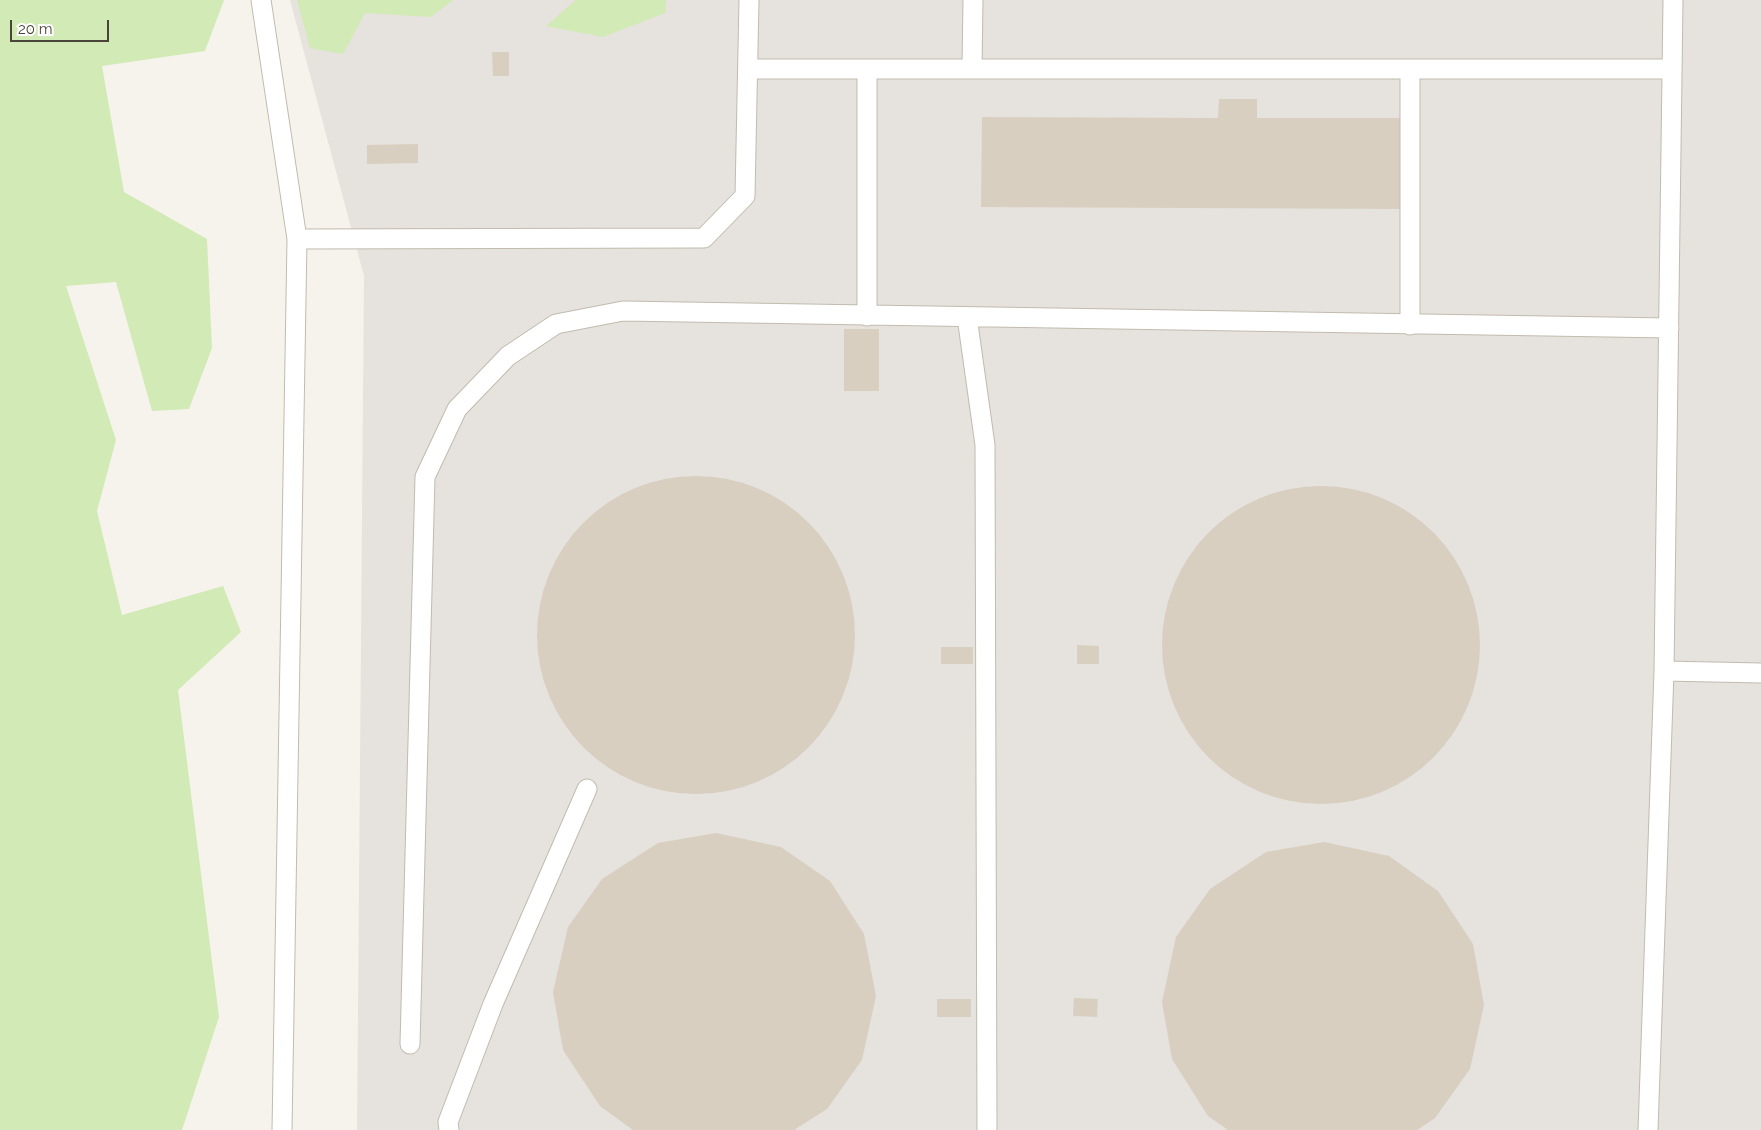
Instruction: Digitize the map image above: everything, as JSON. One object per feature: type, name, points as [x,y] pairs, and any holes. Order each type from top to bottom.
[{"type":"lane","points":[[261,0],[297,239],[282,1130]]},
{"type":"lane","points":[[297,239],[704,238],[745,196],[749,0]]},
{"type":"lane","points":[[972,69],[973,0]]},
{"type":"lane","points":[[1648,1130],[1664,671],[1672,0]]},
{"type":"lane","points":[[748,69],[1671,69]]},
{"type":"lane","points":[[867,69],[867,316]]},
{"type":"lane","points":[[1410,69],[1410,325]]},
{"type":"lane","points":[[410,1044],[424,478],[457,409],[508,356],[556,324],[623,312],[1669,328]]},
{"type":"lane","points":[[967,318],[985,445],[987,1130]]},
{"type":"lane","points":[[1664,671],[1761,673]]},
{"type":"lane","points":[[449,1130],[448,1122],[493,1004],[587,789]]},
{"type":"shaded area","points":[[290,0],[1761,0],[1761,1130],[357,1130],[364,276]]},
{"type":"green space","points":[[0,0],[224,0],[205,51],[102,66],[124,192],[207,239],[212,348],[189,409],[152,411],[116,282],[66,286],[116,440],[97,511],[122,615],[223,586],[241,632],[178,690],[219,1017],[182,1130],[0,1130]]},
{"type":"green space","points":[[297,0],[453,0],[431,17],[365,13],[343,54],[310,48]]},
{"type":"green space","points":[[576,0],[666,0],[665,13],[603,37],[546,26]]},
{"type":"building","points":[[492,52],[509,52],[509,76],[493,76]]},
{"type":"building","points":[[1219,99],[1257,99],[1257,118],[1400,118],[1400,209],[981,207],[982,117],[1218,118]]},
{"type":"building","points":[[418,144],[418,163],[367,164],[367,145]]},
{"type":"building","points":[[844,329],[879,329],[879,391],[844,391]]},
{"type":"building","points":[[696,476],[727,479],[757,488],[797,512],[819,534],[843,574],[852,604],[855,635],[852,666],[843,696],[819,736],[797,758],[757,782],[727,791],[696,794],[665,791],[635,782],[595,758],[573,736],[549,696],[540,666],[537,635],[540,604],[549,574],[573,534],[595,512],[635,488],[665,479]]},
{"type":"building","points":[[1321,486],[1352,489],[1382,498],[1422,522],[1444,544],[1468,584],[1477,614],[1480,645],[1477,676],[1468,706],[1444,746],[1422,768],[1382,792],[1352,801],[1321,804],[1290,801],[1260,792],[1220,768],[1198,746],[1174,706],[1165,676],[1162,645],[1165,614],[1174,584],[1198,544],[1220,522],[1260,498],[1290,489]]},
{"type":"building","points":[[1077,645],[1099,646],[1099,664],[1077,664]]},
{"type":"building","points":[[941,647],[973,647],[973,664],[941,664]]},
{"type":"building","points":[[716,833],[781,847],[830,881],[864,934],[876,996],[862,1060],[827,1109],[794,1130],[633,1130],[600,1106],[563,1050],[553,992],[568,927],[602,879],[658,843]]},
{"type":"building","points":[[1324,842],[1389,856],[1438,891],[1473,944],[1484,1005],[1470,1069],[1435,1118],[1417,1130],[1228,1130],[1208,1116],[1172,1059],[1162,1002],[1176,937],[1210,889],[1266,852]]},
{"type":"building","points":[[1074,998],[1098,999],[1097,1017],[1073,1016]]},
{"type":"building","points":[[937,999],[971,999],[971,1017],[937,1017]]}]
